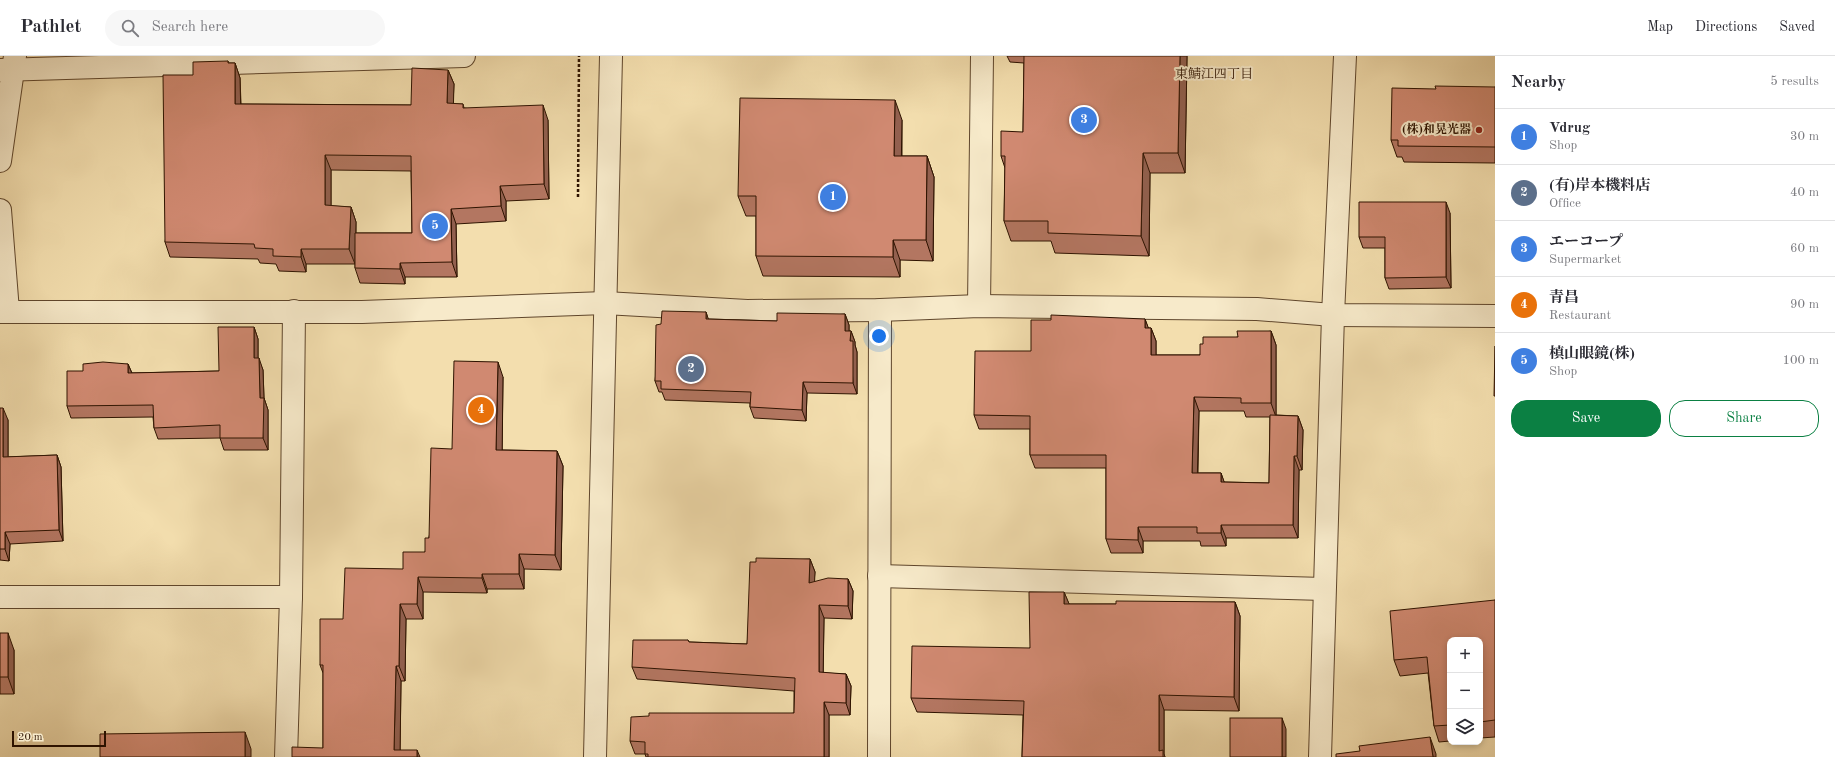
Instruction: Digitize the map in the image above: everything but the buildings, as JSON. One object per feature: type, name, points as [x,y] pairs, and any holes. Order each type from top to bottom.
[{"type":"street","points":[[0,161],[9,65],[464,56]]},
{"type":"street","points":[[595,757],[611,56]]},
{"type":"street","points":[[979,306],[982,56]]},
{"type":"street","points":[[1320,757],[1333,315],[1345,56]]},
{"type":"street","points":[[0,210],[4,311],[362,312],[605,303],[747,311],[880,310],[979,306],[1257,310],[1333,315],[1495,316]]},
{"type":"street","points":[[879,757],[880,310]]},
{"type":"street","points":[[286,757],[291,597],[294,311]]},
{"type":"street","points":[[879,576],[1324,589]]},
{"type":"street","points":[[0,597],[291,597]]},
{"type":"path","points":[[578,197],[579,56]]},
{"type":"place","name":"エーコープ","points":[[1084,120]]},
{"type":"place","name":"(株)和晃光器","points":[[1479,130]]},
{"type":"place","name":"Vdrug","points":[[833,197]]},
{"type":"place","name":"槙山眼鏡(株)","points":[[435,226]]},
{"type":"place","name":"(有)岸本機料店","points":[[691,369]]},
{"type":"place","name":"青昌","points":[[481,410]]},
{"type":"district","name":"東鯖江四丁目","points":[[1214,74]]}]
